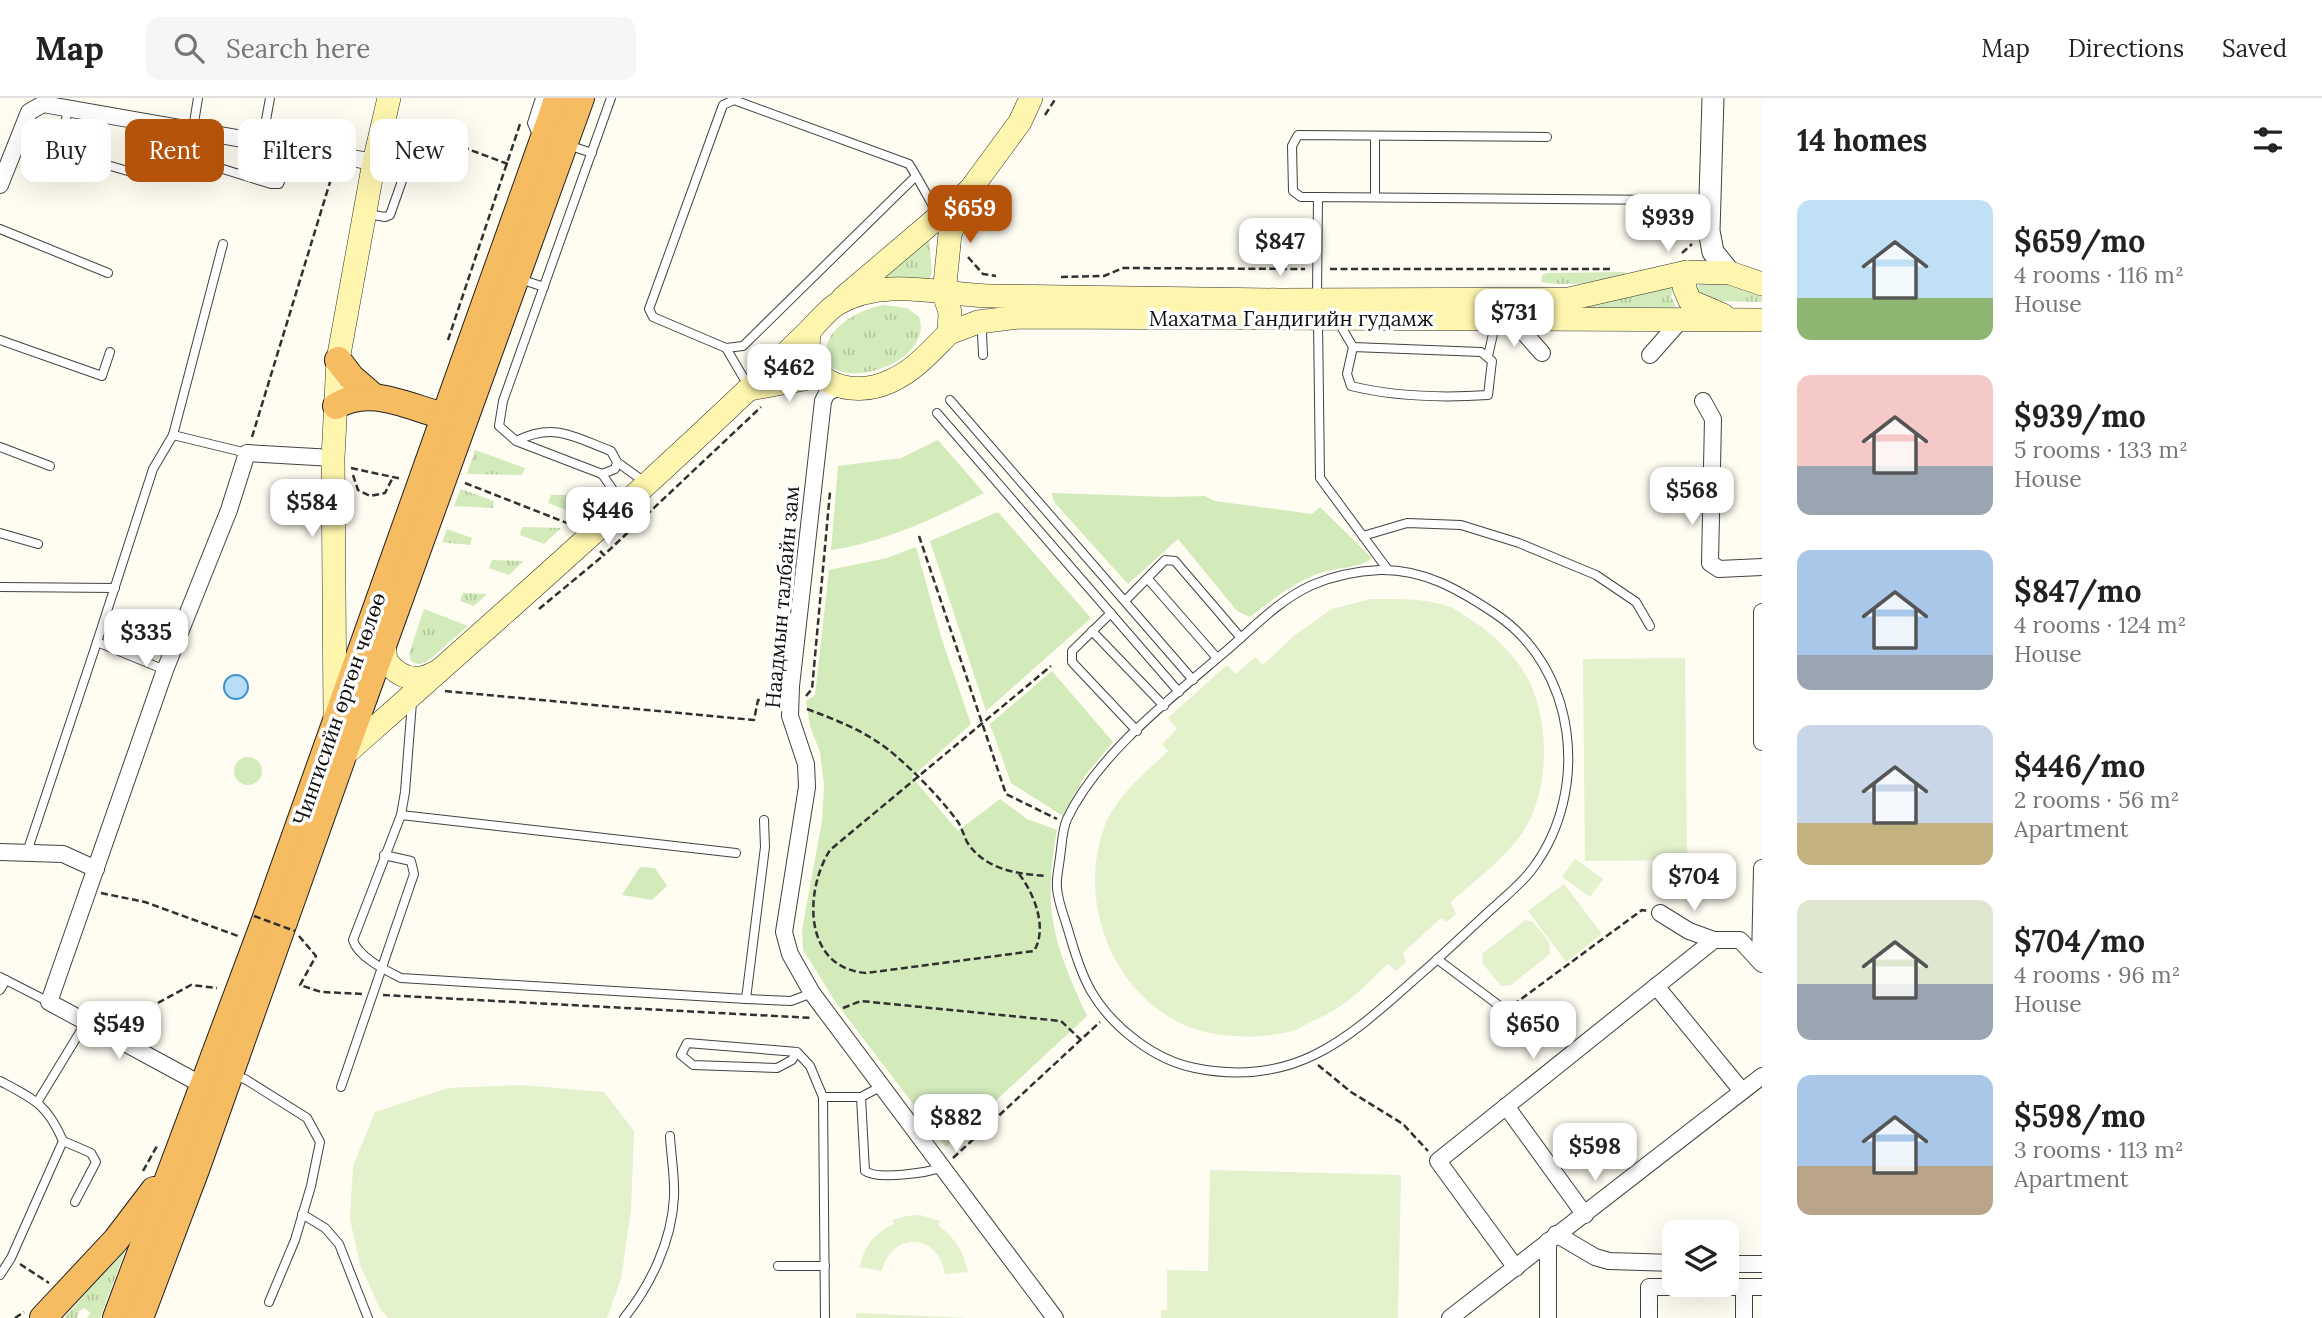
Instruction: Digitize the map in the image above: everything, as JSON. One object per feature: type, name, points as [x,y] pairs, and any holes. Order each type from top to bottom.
[{"type":"highway","name":"Чингисийн өргөн чөлөө","points":[[116,1318],[168,1150],[217,1079],[384,644],[517,278],[553,144],[558,98]]},
{"type":"highway","name":"Чингисийн өргөн чөлөө","points":[[140,1318],[335,720],[444,416],[553,144],[581,98]]},
{"type":"highway","points":[[338,359],[351,377],[373,396]]},
{"type":"highway","points":[[335,406],[352,398],[373,396],[444,416]]},
{"type":"highway","points":[[34,1314],[137,1214],[168,1150]]},
{"type":"main road","points":[[384,119],[389,98]]},
{"type":"main road","points":[[758,395],[830,381],[865,388],[893,380],[921,361],[949,332],[950,312],[944,294],[950,234],[970,190],[1020,122],[1031,98]]},
{"type":"main road","points":[[335,720],[343,463],[335,406],[338,359],[370,182]]},
{"type":"main road","points":[[342,756],[413,695],[439,681],[585,538],[646,483],[758,395],[810,330],[835,304],[970,190]]},
{"type":"main road","points":[[1682,265],[1684,287],[1690,301],[1730,320]]},
{"type":"main road","name":"Махатма Гандигийн гудамж","points":[[949,332],[978,322],[1015,317],[1323,312],[1574,299],[1682,265],[1730,273],[1762,284]]},
{"type":"main road","points":[[835,304],[880,291],[919,288],[944,294]]},
{"type":"main road","name":"Махатма Гандигийн гудамж","points":[[944,294],[1504,319],[1762,320]]},
{"type":"main road","points":[[810,330],[809,356],[830,381]]},
{"type":"main road","points":[[384,644],[386,662],[393,670],[408,679],[439,681]]},
{"type":"street","points":[[1713,98],[1706,238],[1715,256],[1730,273]]},
{"type":"street","points":[[0,185],[29,112],[43,104],[133,119]]},
{"type":"street","points":[[1682,265],[1706,238]]},
{"type":"street","points":[[1504,319],[1542,353]]},
{"type":"street","points":[[1650,355],[1681,320]]},
{"type":"street","name":"Наадмын талбайн зам","points":[[830,381],[823,401],[790,704],[790,716],[806,764],[807,787],[784,932],[790,954],[812,993],[1055,1318]]},
{"type":"street","points":[[1703,401],[1713,419],[1710,563],[1719,569],[1762,567]]},
{"type":"street","points":[[217,1079],[193,1080],[49,1002],[165,670],[229,510],[247,453],[343,463]]},
{"type":"street","points":[[1762,612],[1762,742]]},
{"type":"street","points":[[0,852],[63,854],[96,869]]},
{"type":"street","points":[[1761,962],[1762,868]]},
{"type":"street","points":[[1660,913],[1689,932],[1714,940],[1740,940],[1761,962]]},
{"type":"street","points":[[1516,1268],[1438,1161],[1714,940]]},
{"type":"street","points":[[1656,986],[1742,1091]]},
{"type":"street","points":[[1450,1318],[1762,1076]]},
{"type":"street","points":[[1506,1106],[1586,1214]]},
{"type":"street","points":[[1552,1238],[1595,1258],[1662,1263]]},
{"type":"street","points":[[1548,1318],[1552,1238]]},
{"type":"street","points":[[1739,1264],[1762,1264]]},
{"type":"street","points":[[1649,1318],[1649,1287],[1762,1287]]},
{"type":"street","points":[[1744,1287],[1745,1318]]},
{"type":"lane","points":[[195,119],[198,98]]},
{"type":"lane","points":[[266,119],[270,98]]},
{"type":"lane","points":[[540,98],[532,123],[553,144],[592,153]]},
{"type":"lane","points":[[611,98],[503,401],[499,426],[516,441],[602,474],[622,504]]},
{"type":"lane","points":[[916,176],[743,346],[726,348],[653,317],[649,309],[723,105],[733,100],[909,164],[916,176],[939,216]]},
{"type":"lane","points":[[66,108],[64,148],[73,155],[138,174],[147,173],[165,151],[238,174]]},
{"type":"lane","points":[[1547,137],[1298,135],[1292,146],[1293,191],[1301,197],[1670,200]]},
{"type":"lane","points":[[1375,136],[1375,197]]},
{"type":"lane","points":[[364,214],[385,217],[390,215],[402,182]]},
{"type":"lane","points":[[1318,197],[1317,269],[1323,312],[1320,478],[1388,570]]},
{"type":"lane","points":[[0,229],[108,273]]},
{"type":"lane","points":[[27,852],[153,469],[173,435],[223,244]]},
{"type":"lane","points":[[517,278],[544,287]]},
{"type":"lane","points":[[1323,312],[1343,327],[1353,347],[1348,373],[1351,386],[1374,392],[1418,396],[1488,395],[1492,361],[1482,352],[1353,347]]},
{"type":"lane","points":[[1488,356],[1504,319]]},
{"type":"lane","points":[[978,322],[982,333],[983,355]]},
{"type":"lane","points":[[0,340],[102,376],[110,352]]},
{"type":"lane","points":[[726,348],[758,395]]},
{"type":"lane","points":[[950,400],[1193,680]]},
{"type":"lane","points":[[937,413],[1179,692]]},
{"type":"lane","points":[[516,441],[534,432],[560,431],[611,451],[617,462],[646,483]]},
{"type":"lane","points":[[173,435],[247,453]]},
{"type":"lane","points":[[0,447],[50,466]]},
{"type":"lane","points":[[602,474],[615,469],[617,462]]},
{"type":"lane","points":[[1363,536],[1407,523],[1461,525],[1519,543],[1596,575],[1636,602],[1650,626]]},
{"type":"lane","points":[[0,533],[38,544]]},
{"type":"lane","points":[[1125,601],[1166,560],[1175,561],[1241,638]]},
{"type":"lane","points":[[1411,571],[1433,578],[1463,593],[1511,625],[1531,647],[1549,675],[1567,728],[1566,793],[1541,856],[1528,875],[1349,1035],[1309,1058],[1281,1068],[1261,1071],[1190,1067],[1149,1048],[1108,1014],[1091,991],[1079,964],[1059,899],[1058,877],[1065,823],[1092,777],[1137,731],[1241,638],[1280,604],[1312,586],[1349,573],[1411,571]]},
{"type":"lane","points":[[1148,579],[1217,658]]},
{"type":"lane","points":[[0,587],[115,588]]},
{"type":"lane","points":[[1111,613],[1072,651],[1072,662],[1137,731]]},
{"type":"lane","points":[[1092,631],[1164,706]]},
{"type":"lane","points":[[97,642],[165,670]]},
{"type":"lane","points":[[413,695],[401,815],[353,940],[356,948],[383,969],[401,978],[746,999],[791,1001],[812,993]]},
{"type":"lane","points":[[401,815],[736,853]]},
{"type":"lane","points":[[746,999],[765,847],[764,820]]},
{"type":"lane","points":[[341,1087],[414,874],[411,861],[384,855]]},
{"type":"lane","points":[[1437,959],[1505,1010]]},
{"type":"lane","points":[[0,990],[3,979],[49,1002]]},
{"type":"lane","points":[[38,1101],[86,1023]]},
{"type":"lane","points":[[797,1052],[792,1060],[777,1068],[693,1065],[681,1055],[687,1043],[797,1052],[810,1066],[823,1097],[825,1318]]},
{"type":"lane","points":[[217,1079],[245,1079],[307,1118],[320,1142],[295,1240],[269,1302]]},
{"type":"lane","points":[[0,1081],[38,1101],[56,1125],[63,1141],[91,1153],[96,1162],[75,1202]]},
{"type":"lane","points":[[823,1097],[861,1097],[882,1086]]},
{"type":"lane","points":[[861,1097],[864,1171],[870,1174],[931,1172],[943,1167]]},
{"type":"lane","points":[[624,1318],[664,1251],[674,1198],[670,1136]]},
{"type":"lane","points":[[0,1275],[11,1258],[63,1141]]},
{"type":"lane","points":[[302,1214],[325,1228],[339,1244],[368,1318]]},
{"type":"lane","points":[[778,1266],[825,1266]]},
{"type":"path","points":[[1042,120],[1056,98]]},
{"type":"path","points":[[447,343],[520,124]]},
{"type":"path","points":[[468,149],[508,164]]},
{"type":"path","points":[[247,453],[330,182]]},
{"type":"path","points":[[1682,265],[1691,244],[1706,238]]},
{"type":"path","points":[[966,250],[969,259],[983,274],[996,276]]},
{"type":"path","points":[[1055,277],[1104,275],[1123,268],[1613,269]]},
{"type":"path","points":[[460,481],[570,523],[604,555],[758,395]]},
{"type":"path","points":[[343,463],[409,480]]},
{"type":"path","points":[[343,463],[356,487],[361,493],[370,496],[380,496],[385,492],[393,477]]},
{"type":"path","points":[[801,701],[812,689],[830,486]]},
{"type":"path","points":[[919,536],[1006,794],[1065,823]]},
{"type":"path","points":[[1019,874],[1029,888],[1037,913],[1040,942],[1034,951],[866,973],[853,972],[831,956],[818,940],[813,925],[813,901],[822,862],[830,849],[1051,666]]},
{"type":"path","points":[[439,681],[754,720],[758,699],[784,703]]},
{"type":"path","points":[[805,717],[803,708],[857,729],[887,749],[918,778],[959,824],[975,852],[996,867],[1019,874],[1058,877]]},
{"type":"path","points":[[88,891],[145,902],[239,937],[244,929]]},
{"type":"path","points":[[1505,1010],[1642,910],[1660,913]]},
{"type":"path","points":[[248,922],[254,916],[295,931],[316,956],[300,985],[321,992],[810,1019],[861,1002],[1061,1021],[1081,1040]]},
{"type":"path","points":[[104,1032],[191,985],[223,988]]},
{"type":"path","points":[[943,1167],[1108,1014]]},
{"type":"path","points":[[1309,1058],[1351,1092],[1403,1124],[1438,1161]]},
{"type":"path","points":[[141,1175],[168,1150]]},
{"type":"path","points":[[11,1258],[52,1284]]},
{"type":"path","points":[[15,1318],[34,1314]]},
{"type":"green space","points":[[929,238],[932,273],[929,279],[886,281],[883,278]]},
{"type":"green space","points":[[1625,272],[1625,277],[1594,282],[1541,282],[1542,275],[1547,273]]},
{"type":"green space","points":[[1718,281],[1762,293],[1762,302],[1705,301],[1696,290],[1699,285]]},
{"type":"green space","points":[[1674,283],[1671,297],[1677,309],[1545,308],[1598,304]]},
{"type":"green space","points":[[884,305],[907,308],[919,317],[921,331],[916,344],[906,355],[877,370],[846,373],[833,368],[827,356],[831,335],[850,318]]},
{"type":"green space","points":[[938,440],[984,493],[910,528],[831,550],[838,466],[901,458]]},
{"type":"green space","points":[[475,450],[525,468],[522,475],[467,474]]},
{"type":"green space","points":[[461,489],[494,501],[493,508],[454,506]]},
{"type":"green space","points":[[1052,493],[1205,496],[1215,501],[1312,514],[1320,507],[1372,558],[1301,581],[1250,617],[1237,611],[1178,539],[1128,584],[1054,502]]},
{"type":"green space","points":[[551,495],[598,495],[578,514],[548,503]]},
{"type":"green space","points":[[998,512],[1091,618],[986,711],[930,541]]},
{"type":"green space","points":[[522,527],[561,528],[544,544],[520,535]]},
{"type":"green space","points":[[447,529],[472,538],[470,545],[442,542]]},
{"type":"green space","points":[[916,547],[941,637],[971,724],[912,777],[958,831],[1000,799],[1027,819],[1057,830],[1051,883],[1054,926],[1066,968],[1087,1016],[946,1147],[837,1004],[803,950],[802,930],[822,821],[824,785],[820,752],[810,726],[806,701],[815,695],[829,570],[887,558]]},
{"type":"green space","points":[[492,560],[524,561],[509,575],[489,568]]},
{"type":"green space","points":[[463,593],[487,594],[474,606],[460,601]]},
{"type":"green space","points":[[1371,599],[1421,601],[1450,607],[1487,631],[1517,662],[1531,686],[1542,726],[1543,769],[1534,810],[1526,827],[1510,848],[1451,902],[1456,914],[1447,922],[1441,918],[1403,953],[1406,962],[1396,971],[1388,964],[1357,994],[1333,1011],[1293,1031],[1264,1036],[1225,1035],[1189,1027],[1162,1013],[1140,993],[1122,970],[1108,944],[1099,916],[1095,886],[1097,857],[1109,816],[1123,795],[1168,751],[1162,744],[1177,729],[1168,718],[1227,665],[1236,674],[1255,657],[1263,665],[1295,635],[1332,609]]},
{"type":"green space","points":[[424,609],[468,626],[428,661],[419,664],[411,661],[409,654]]},
{"type":"green space","points":[[1685,658],[1687,860],[1585,861],[1583,659]]},
{"type":"green space","points":[[1052,671],[1113,742],[1084,777],[1063,816],[1011,783],[990,724]]},
{"type":"green space","points":[[248,757],[258,761],[262,771],[258,781],[248,785],[238,781],[234,771],[238,761]]},
{"type":"green space","points":[[1575,859],[1603,879],[1590,897],[1562,877]]},
{"type":"green space","points":[[640,867],[655,868],[667,886],[652,900],[622,895]]},
{"type":"green space","points":[[1564,884],[1602,934],[1566,962],[1528,911]]},
{"type":"green space","points":[[1525,920],[1533,922],[1549,942],[1550,954],[1511,985],[1501,986],[1483,964],[1482,954]]},
{"type":"green space","points":[[522,1085],[604,1092],[634,1131],[631,1210],[621,1279],[607,1318],[389,1318],[381,1311],[360,1265],[350,1219],[353,1166],[375,1112],[448,1088]]},
{"type":"green space","points":[[1210,1170],[1401,1175],[1398,1318],[1161,1318],[1161,1310],[1167,1310],[1167,1270],[1208,1271]]},
{"type":"green space","points":[[920,1215],[940,1221],[939,1226],[950,1235],[961,1252],[968,1272],[945,1274],[941,1260],[934,1251],[925,1244],[915,1242],[895,1249],[887,1258],[882,1271],[860,1267],[871,1241],[894,1224],[893,1220]]},
{"type":"green space","points":[[125,1251],[100,1318],[87,1318],[91,1313],[84,1308],[79,1311],[77,1318],[64,1318],[122,1252]]},
{"type":"green space","points":[[856,1313],[967,1318],[856,1318]]},
{"type":"water","points":[[236,675],[244,679],[248,687],[244,695],[236,699],[228,695],[224,687],[228,679]]}]
